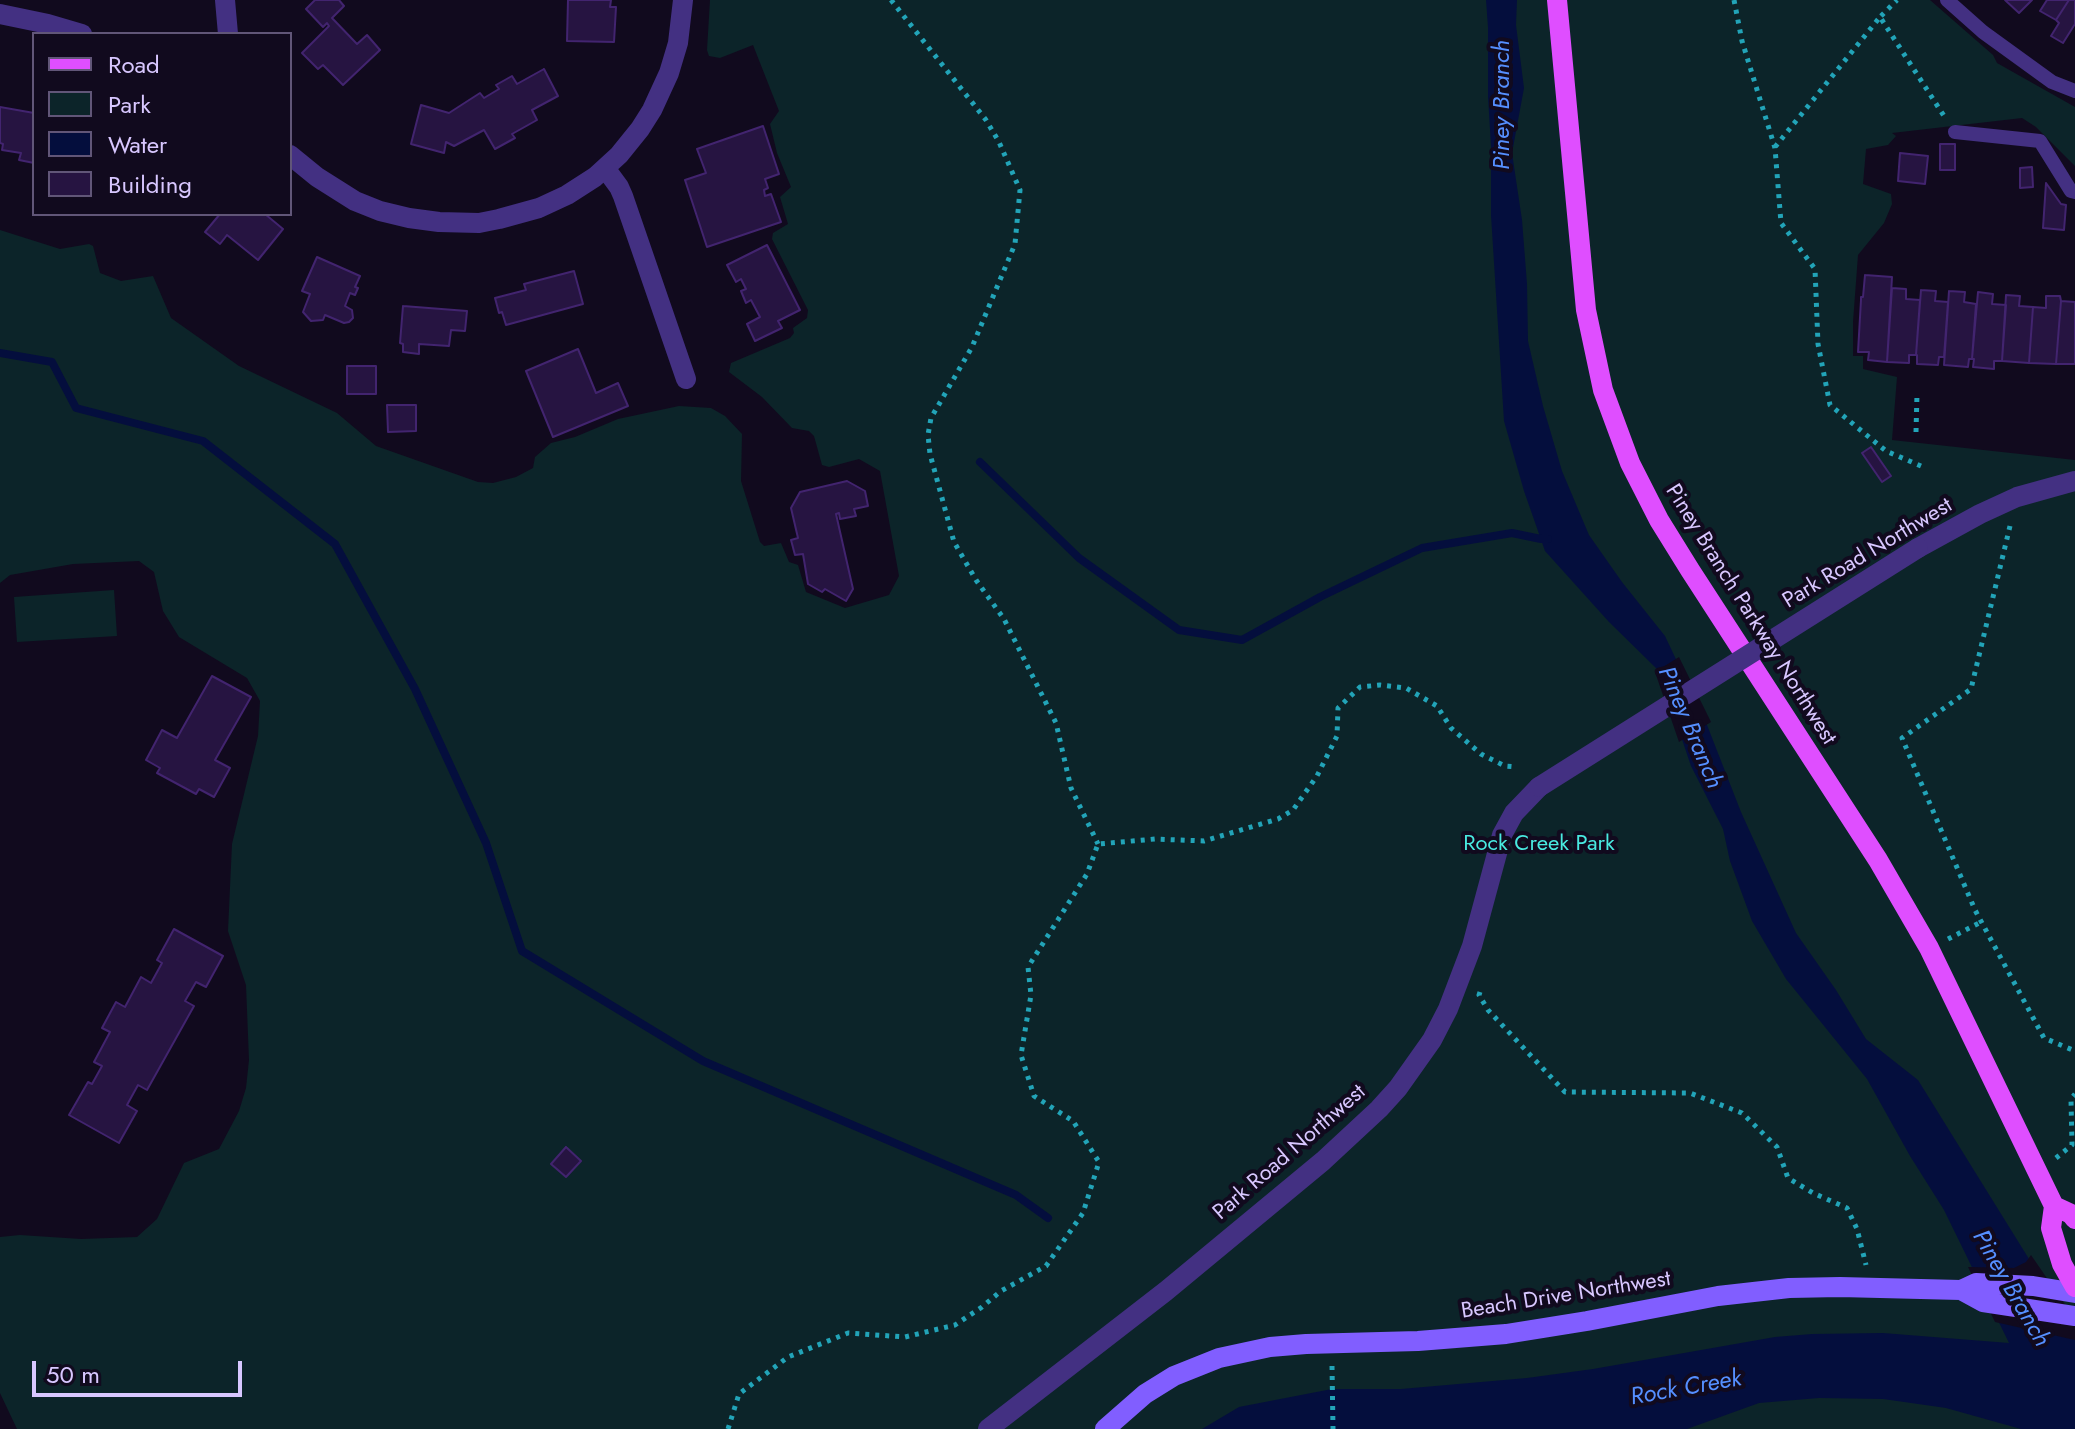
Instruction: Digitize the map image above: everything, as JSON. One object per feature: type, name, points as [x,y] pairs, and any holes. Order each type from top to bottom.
[{"type":"main road","name":"Piney Branch Parkway Northwest","points":[[1557,0],[1586,310],[1603,390],[1619,436],[1642,489],[1674,544],[1878,860],[1929,948],[2054,1206],[2051,1228],[2069,1290]]},
{"type":"main road","points":[[2054,1206],[2075,1219]]},
{"type":"main road","name":"Beach Drive Northwest","points":[[1105,1429],[1145,1394],[1174,1376],[1219,1358],[1287,1345],[1418,1341],[1506,1334],[1765,1290],[1840,1287],[1961,1290],[1976,1283],[2069,1290]]},
{"type":"main road","name":"Beach Drive Northwest","points":[[1961,1290],[1983,1302],[2074,1316]]},
{"type":"street","points":[[225,0],[228,32]]},
{"type":"street","points":[[292,157],[331,187],[371,208],[409,218],[459,224],[499,219],[539,208],[576,190],[605,168],[640,129],[661,92],[676,53],[683,0]]},
{"type":"street","points":[[0,14],[75,32]]},
{"type":"street","points":[[605,168],[623,196],[686,379]]},
{"type":"street","name":"Park Road Northwest","points":[[988,1429],[1166,1291],[1311,1171],[1398,1088],[1432,1040],[1448,1009],[1472,946],[1502,835],[1524,800],[1539,787],[1918,548],[2017,497],[2075,481]]},
{"type":"lane","points":[[1947,0],[1983,32],[2052,82],[2075,91]]},
{"type":"lane","points":[[1955,132],[2040,141],[2071,191],[2075,192]]},
{"type":"path","points":[[728,1429],[739,1394],[788,1357],[848,1333],[905,1337],[955,1325],[1001,1291],[1046,1266],[1083,1213],[1099,1162],[1073,1121],[1034,1096],[1021,1055],[1031,995],[1028,967],[1087,874],[1098,844],[1071,788],[1056,723],[1004,619],[954,542],[930,454],[928,435],[931,418],[972,347],[1015,244],[1020,190],[986,120],[891,0]]},
{"type":"path","points":[[1734,0],[1742,41],[1775,148],[1781,223],[1815,269],[1818,344],[1830,405],[1886,451],[1921,466]]},
{"type":"path","points":[[1775,148],[1897,0]]},
{"type":"path","points":[[1880,17],[1955,132]]},
{"type":"path","points":[[1916,432],[1917,394]]},
{"type":"path","points":[[2017,497],[1971,689],[1902,738],[1975,910],[2044,1038],[2075,1051]]},
{"type":"path","points":[[1098,844],[1155,839],[1204,841],[1278,819],[1293,810],[1317,776],[1337,736],[1338,708],[1360,687],[1380,685],[1406,688],[1437,706],[1451,728],[1481,754],[1505,766],[1517,767]]},
{"type":"path","points":[[1929,948],[1983,921]]},
{"type":"path","points":[[1482,984],[1479,995],[1488,1010],[1565,1092],[1690,1093],[1742,1113],[1777,1147],[1788,1178],[1847,1208],[1857,1229],[1867,1270]]},
{"type":"path","points":[[2037,1174],[2072,1145],[2071,1099],[2075,1094]]},
{"type":"path","points":[[1332,1365],[1333,1429]]},
{"type":"green space","name":"Rock Creek Park","points":[[710,0],[1930,0],[1993,55],[1997,63],[2075,107],[2075,166],[2036,127],[2022,118],[1892,133],[1896,136],[1888,145],[1866,149],[1863,184],[1891,194],[1892,204],[1884,223],[1858,255],[1853,356],[1863,356],[1863,369],[1897,377],[1892,440],[2075,460],[2075,1429],[17,1429],[0,1393],[0,1237],[137,1237],[157,1219],[184,1163],[219,1149],[239,1111],[246,1088],[249,1060],[246,985],[228,931],[232,844],[258,736],[260,701],[247,678],[179,637],[163,611],[154,572],[139,561],[73,564],[10,575],[0,583],[0,230],[60,249],[89,244],[93,246],[100,273],[121,281],[153,276],[171,318],[239,366],[337,413],[376,446],[478,482],[493,483],[516,477],[533,468],[535,457],[551,443],[575,437],[618,419],[679,406],[711,408],[725,416],[742,434],[741,481],[760,542],[764,546],[781,543],[789,562],[798,565],[806,592],[845,608],[889,595],[899,576],[880,471],[859,459],[829,467],[822,465],[814,436],[809,431],[792,428],[762,397],[729,372],[731,363],[790,338],[793,328],[807,318],[808,310],[772,239],[773,233],[788,224],[780,197],[791,187],[777,153],[770,124],[779,111],[753,45],[720,58],[709,56]]},
{"type":"green space","points":[[114,590],[117,636],[17,642],[14,597]]},
{"type":"water","points":[[1486,0],[1517,0],[1516,25],[1524,88],[1512,153],[1522,220],[1528,341],[1562,471],[1589,535],[1665,636],[1707,725],[1741,812],[1796,933],[1866,1039],[1918,1080],[2029,1259],[2075,1325],[2075,1429],[2021,1429],[1946,1408],[1883,1399],[1819,1398],[1759,1403],[1687,1429],[1202,1429],[1239,1407],[1332,1389],[1401,1389],[1527,1378],[1775,1337],[1883,1333],[2009,1343],[1944,1210],[1867,1079],[1786,979],[1752,921],[1730,861],[1723,829],[1691,766],[1659,671],[1609,622],[1545,551],[1504,421],[1491,215]]},
{"type":"pier","points":[[1679,657],[1711,722],[1679,742],[1655,672]]},
{"type":"pier","points":[[2031,1255],[2075,1319],[2075,1340],[1995,1322],[1968,1267],[2014,1268],[2026,1262]]},
{"type":"building","points":[[315,0],[339,0],[344,6],[332,18],[357,44],[367,35],[380,50],[343,85],[323,65],[318,69],[302,53],[329,26],[327,23],[323,27],[306,9]]},
{"type":"building","points":[[568,0],[611,0],[610,7],[616,7],[614,42],[567,41]]},
{"type":"building","points":[[2005,0],[2032,0],[2019,13]]},
{"type":"building","points":[[2047,0],[2069,0],[2056,20],[2040,11]]},
{"type":"building","points":[[2069,0],[2075,0],[2075,24],[2063,43],[2051,36],[2059,23],[2056,20]]},
{"type":"building","points":[[544,69],[558,96],[532,110],[537,120],[512,134],[515,138],[495,149],[484,130],[454,146],[446,142],[444,153],[411,144],[421,105],[449,113],[480,93],[484,98],[499,89],[496,85],[512,76],[517,84]]},
{"type":"building","points":[[0,107],[32,113],[32,163],[19,160],[21,153],[2,150],[3,144],[0,143]]},
{"type":"building","points":[[763,126],[779,174],[765,179],[768,188],[764,190],[765,196],[771,194],[781,222],[707,247],[685,180],[706,173],[697,149]]},
{"type":"building","points":[[1940,144],[1955,144],[1955,170],[1940,170]]},
{"type":"building","points":[[1900,153],[1928,156],[1925,184],[1898,181]]},
{"type":"building","points":[[2032,167],[2033,187],[2020,188],[2020,168]]},
{"type":"building","points":[[2046,183],[2061,204],[2066,205],[2064,230],[2043,228]]},
{"type":"building","points":[[218,216],[267,216],[283,229],[258,260],[227,235],[220,244],[205,232]]},
{"type":"building","points":[[767,245],[800,310],[778,321],[782,328],[755,341],[747,324],[760,317],[751,300],[746,303],[741,291],[746,289],[741,279],[736,282],[727,265]]},
{"type":"building","points":[[317,257],[360,276],[355,295],[350,293],[345,306],[352,310],[353,318],[349,322],[325,315],[323,320],[311,321],[303,312],[310,294],[302,291]]},
{"type":"building","points":[[574,271],[583,304],[506,325],[495,298],[526,290],[524,284]]},
{"type":"building","points":[[1865,275],[1892,277],[1887,362],[1868,360],[1869,352],[1858,352]]},
{"type":"building","points":[[1892,288],[1906,289],[1906,299],[1920,300],[1916,355],[1909,355],[1909,363],[1887,362]]},
{"type":"building","points":[[1921,290],[1936,291],[1935,301],[1948,302],[1944,357],[1939,357],[1938,365],[1917,364]]},
{"type":"building","points":[[1949,291],[1965,292],[1964,302],[1976,304],[1972,359],[1969,359],[1968,367],[1944,365]]},
{"type":"building","points":[[1978,292],[1993,294],[1992,304],[2006,305],[2002,361],[1994,361],[1994,369],[1973,367]]},
{"type":"building","points":[[2006,295],[2020,296],[2019,306],[2033,307],[2029,363],[2002,361]]},
{"type":"building","points":[[2046,296],[2060,296],[2061,301],[2056,364],[2029,363],[2033,307],[2046,308]]},
{"type":"building","points":[[2061,301],[2075,302],[2075,364],[2056,364]]},
{"type":"building","points":[[403,306],[467,311],[465,331],[451,330],[449,346],[419,344],[419,354],[403,352],[403,344],[400,343]]},
{"type":"building","points":[[578,349],[596,393],[618,383],[628,406],[553,437],[526,371]]},
{"type":"building","points":[[347,366],[376,366],[376,394],[347,394]]},
{"type":"building","points":[[387,405],[416,405],[416,431],[388,432]]},
{"type":"building","points":[[1871,447],[1891,476],[1882,482],[1862,453]]},
{"type":"building","points":[[847,481],[865,491],[868,506],[854,509],[856,516],[840,519],[839,513],[836,514],[853,589],[846,601],[808,584],[803,554],[795,555],[791,540],[798,538],[791,508],[800,492]]},
{"type":"building","points":[[212,676],[251,697],[215,760],[230,768],[214,797],[199,789],[196,794],[157,773],[160,768],[146,760],[162,730],[177,738]]},
{"type":"building","points":[[174,929],[223,956],[206,987],[196,982],[185,1001],[194,1006],[147,1090],[138,1085],[127,1105],[137,1111],[119,1143],[69,1115],[88,1082],[92,1084],[102,1066],[94,1062],[110,1032],[102,1028],[116,1002],[125,1007],[141,977],[151,983],[162,963],[157,960]]},
{"type":"building","points":[[566,1147],[581,1161],[566,1177],[551,1164]]},
{"type":"waterway","points":[[0,353],[52,362],[76,408],[203,441],[335,544],[415,689],[486,843],[522,951],[703,1061],[1016,1195],[1048,1218]]},
{"type":"waterway","points":[[980,462],[1079,558],[1179,630],[1242,640],[1320,597],[1422,548],[1512,533],[1548,539]]},
{"type":"water label","name":"Piney Branch","points":[[1503,105]]},
{"type":"water label","name":"Piney Branch","points":[[1689,728]]},
{"type":"water label","name":"Piney Branch","points":[[2010,1289]]},
{"type":"water label","name":"Rock Creek","points":[[1686,1389]]}]
